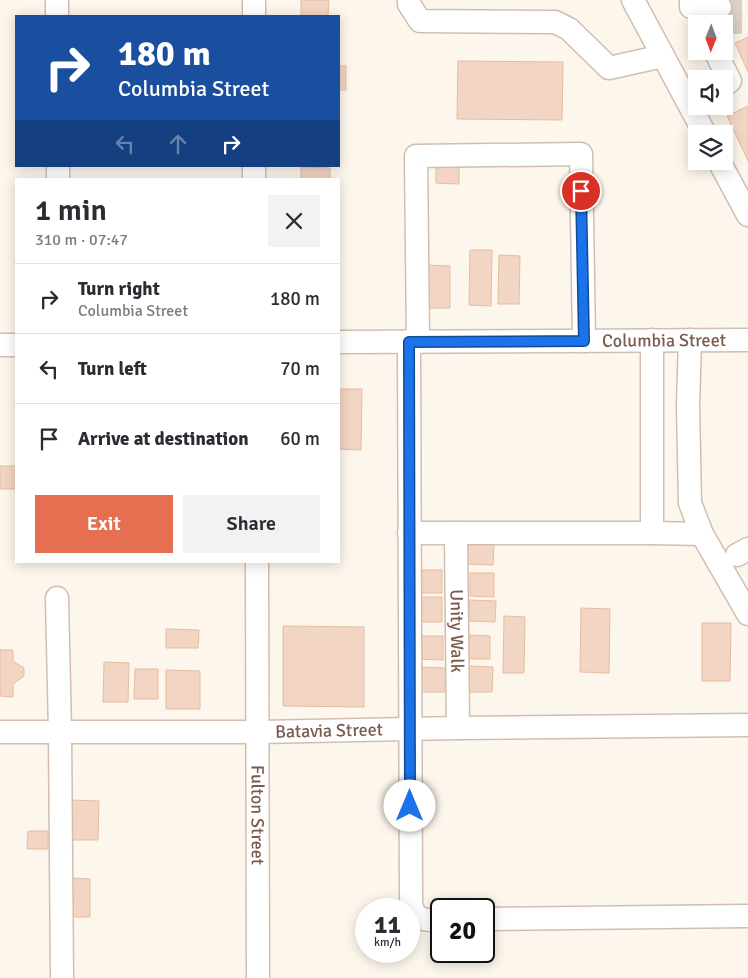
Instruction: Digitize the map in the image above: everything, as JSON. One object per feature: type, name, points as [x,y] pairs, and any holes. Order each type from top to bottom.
[{"type":"street","points":[[58,0],[58,15]]},
{"type":"street","points":[[254,0],[254,15]]},
{"type":"street","points":[[409,0],[409,4],[420,21],[555,22],[570,28],[609,68],[663,56]]},
{"type":"street","points":[[632,0],[663,56],[688,96]]},
{"type":"street","points":[[696,14],[720,15]]},
{"type":"street","points":[[430,919],[421,919],[413,913],[411,903],[409,533],[416,156],[581,154],[584,341]]},
{"type":"street","points":[[724,170],[748,214]]},
{"type":"street","points":[[652,340],[652,533]]},
{"type":"street","points":[[690,340],[688,406],[690,503],[702,534],[747,609]]},
{"type":"street","name":"Columbia Street","points":[[340,342],[748,340]]},
{"type":"street","points":[[0,345],[15,344]]},
{"type":"street","points":[[409,533],[702,534]]},
{"type":"street","name":"Unity Walk","points":[[456,533],[458,728]]},
{"type":"street","name":"Fulton Street","points":[[257,563],[259,732],[258,978]]},
{"type":"street","points":[[57,598],[62,978]]},
{"type":"street","name":"Batavia Street","points":[[0,732],[259,732],[410,728],[748,725]]},
{"type":"street","points":[[495,919],[748,916]]},
{"type":"building","points":[[301,0],[329,0],[328,15],[301,15]]},
{"type":"building","points":[[748,37],[748,72],[735,43]]},
{"type":"building","points":[[458,61],[563,62],[562,120],[457,119]]},
{"type":"building","points":[[340,66],[346,66],[346,90],[340,90]]},
{"type":"building","points":[[748,106],[748,161],[733,125],[727,116],[733,115],[733,113]]},
{"type":"building","points":[[436,163],[459,164],[459,184],[436,183]]},
{"type":"building","points":[[301,167],[330,168],[330,178],[301,178]]},
{"type":"building","points":[[470,250],[492,250],[491,306],[469,305]]},
{"type":"building","points":[[499,255],[520,256],[519,304],[498,304]]},
{"type":"building","points":[[423,265],[450,266],[450,308],[423,308]]},
{"type":"building","points":[[340,389],[362,389],[361,450],[340,449]]},
{"type":"building","points":[[0,466],[15,466],[15,489],[0,489]]},
{"type":"building","points":[[468,544],[494,544],[493,565],[467,564]]},
{"type":"building","points":[[418,570],[442,570],[442,593],[418,593]]},
{"type":"building","points":[[470,573],[494,573],[494,597],[470,596]]},
{"type":"building","points":[[415,597],[442,597],[442,622],[415,622]]},
{"type":"building","points":[[469,600],[496,601],[495,622],[469,621]]},
{"type":"building","points":[[581,608],[610,609],[609,673],[580,672]]},
{"type":"building","points":[[504,616],[525,617],[524,673],[503,673]]},
{"type":"building","points":[[702,623],[731,623],[730,681],[702,681]]},
{"type":"building","points":[[283,626],[364,627],[364,707],[283,706]]},
{"type":"building","points":[[166,629],[199,630],[198,648],[166,648]]},
{"type":"building","points":[[469,635],[490,636],[490,659],[469,659]]},
{"type":"building","points":[[420,636],[443,636],[443,660],[419,659]]},
{"type":"building","points":[[0,650],[13,650],[13,661],[24,668],[24,676],[13,684],[13,697],[0,696]]},
{"type":"building","points":[[104,662],[129,663],[128,702],[103,702]]},
{"type":"building","points":[[468,666],[493,667],[492,692],[467,692]]},
{"type":"building","points":[[420,667],[446,668],[445,692],[420,692]]},
{"type":"building","points":[[135,669],[158,669],[158,699],[134,699]]},
{"type":"building","points":[[166,670],[200,671],[200,709],[166,709]]},
{"type":"building","points":[[71,800],[99,801],[98,840],[70,840]]},
{"type":"building","points":[[28,831],[48,831],[48,849],[27,849]]},
{"type":"building","points":[[72,878],[90,879],[90,917],[71,917]]},
{"type":"tunnel","points":[[720,7],[748,6]]},
{"type":"tunnel","points":[[733,23],[748,23]]},
{"type":"route","points":[[410,806],[409,342],[584,341],[581,191]]}]
